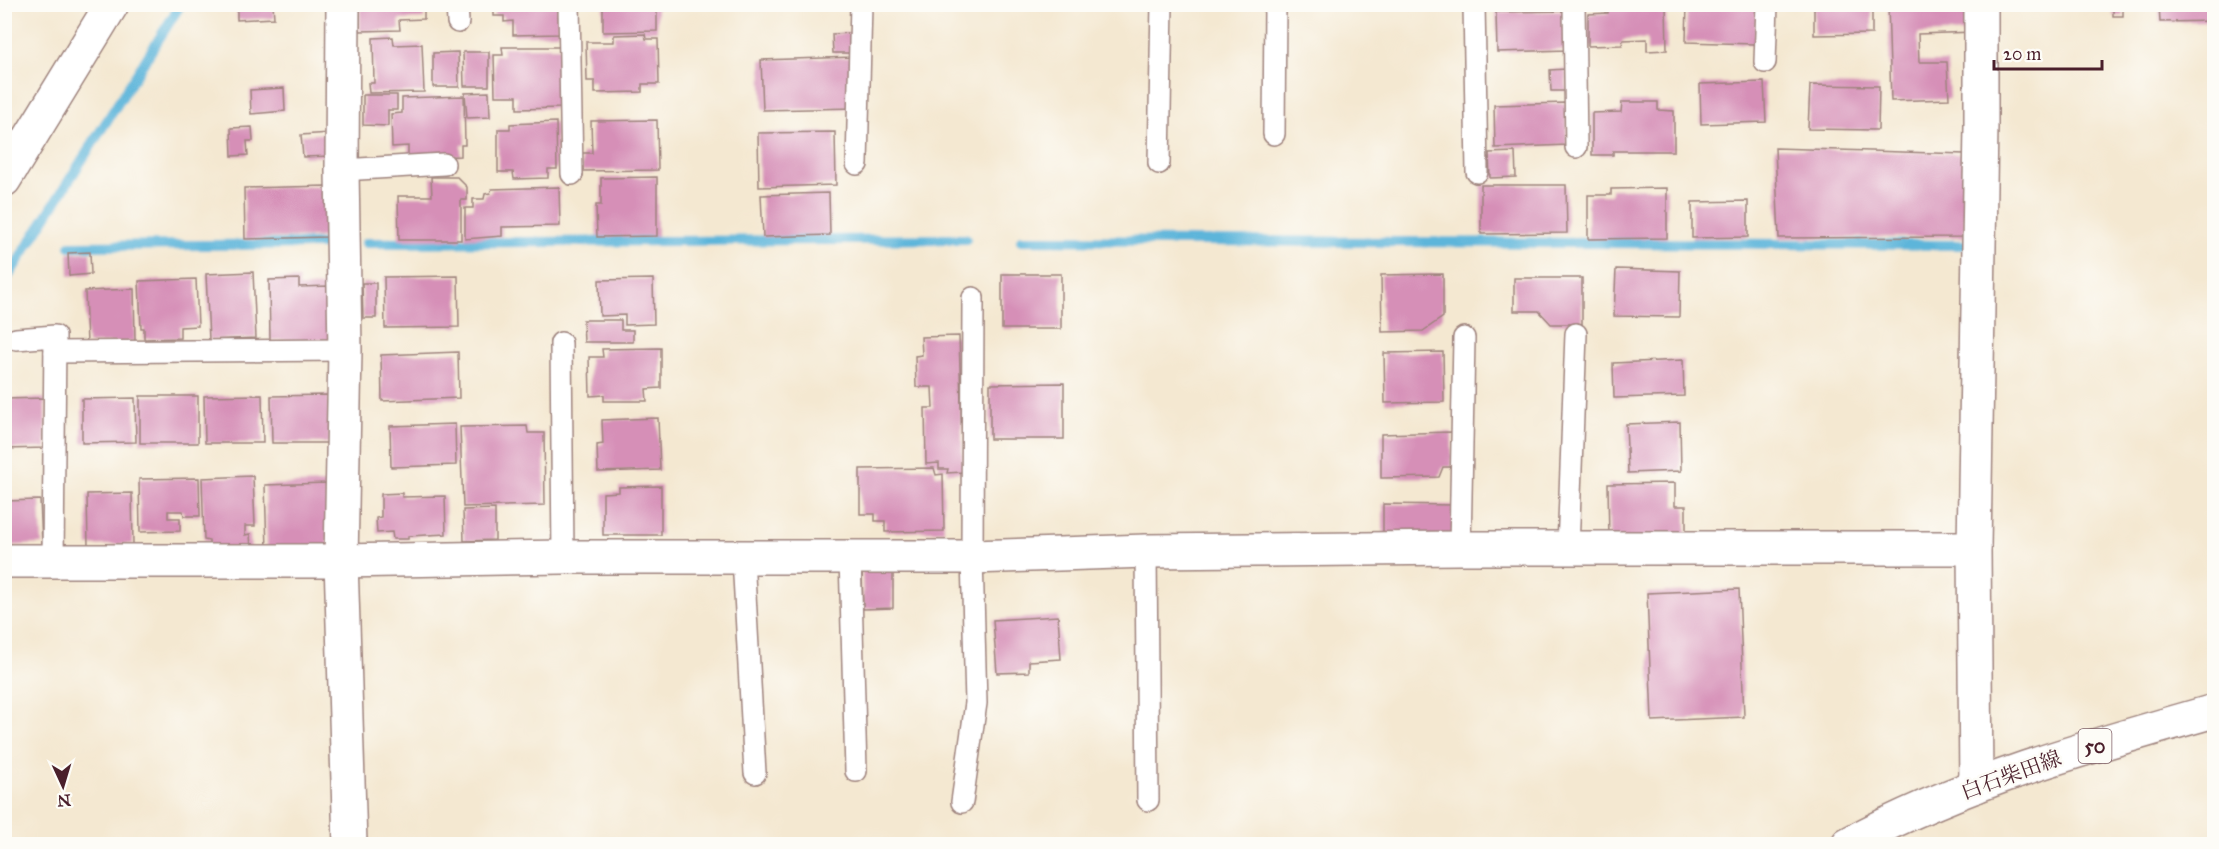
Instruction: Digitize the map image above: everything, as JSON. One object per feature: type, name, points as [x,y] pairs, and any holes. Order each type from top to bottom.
[{"type":"street","points":[[4,180],[112,4]]},
{"type":"street","points":[[343,4],[342,170],[345,350],[341,561],[350,844]]},
{"type":"street","points":[[1976,786],[1974,548],[1981,150],[1981,4]]},
{"type":"street","points":[[4,561],[972,557],[1146,551],[1460,548],[1974,548]]},
{"type":"street","name":"白石柴田線","points":[[1848,844],[1884,825],[1976,786],[2123,736],[2214,711]]},
{"type":"lane","points":[[569,4],[572,174]]},
{"type":"lane","points":[[857,164],[861,4]]},
{"type":"lane","points":[[1159,163],[1162,4]]},
{"type":"lane","points":[[1275,4],[1275,134]]},
{"type":"lane","points":[[1473,4],[1477,172]]},
{"type":"lane","points":[[1574,4],[1576,147]]},
{"type":"lane","points":[[1765,62],[1767,4]]},
{"type":"lane","points":[[342,170],[444,164]]},
{"type":"lane","points":[[962,802],[976,703],[972,557],[974,298]]},
{"type":"lane","points":[[1568,549],[1576,334]]},
{"type":"lane","points":[[16,339],[55,336],[53,562]]},
{"type":"lane","points":[[1460,548],[1464,338]]},
{"type":"lane","points":[[561,343],[563,557]]},
{"type":"lane","points":[[55,352],[345,350]]},
{"type":"lane","points":[[1146,551],[1149,800]]},
{"type":"lane","points":[[850,557],[856,771]]},
{"type":"lane","points":[[743,558],[755,773]]},
{"type":"building","points":[[237,4],[273,4],[274,18],[237,20]]},
{"type":"building","points":[[360,4],[424,4],[424,19],[399,20],[400,30],[360,31]]},
{"type":"building","points":[[494,4],[558,4],[559,34],[513,35],[513,21],[504,22],[504,16],[494,16]]},
{"type":"building","points":[[603,4],[657,4],[657,31],[603,32]]},
{"type":"building","points":[[1496,4],[1520,4],[1521,9],[1496,10]]},
{"type":"building","points":[[1687,4],[1757,4],[1755,44],[1686,42]]},
{"type":"building","points":[[1814,4],[1872,4],[1872,34],[1814,35]]},
{"type":"building","points":[[1888,4],[1973,4],[1974,32],[1918,34],[1919,62],[1947,62],[1949,99],[1891,101]]},
{"type":"building","points":[[2113,4],[2123,4],[2123,16],[2113,16]]},
{"type":"building","points":[[2159,4],[2214,4],[2214,21],[2160,22]]},
{"type":"building","points":[[1666,6],[1667,50],[1647,51],[1647,39],[1623,40],[1622,45],[1588,46],[1588,14],[1608,13],[1608,8]]},
{"type":"building","points":[[1567,11],[1568,50],[1497,52],[1496,12]]},
{"type":"building","points":[[852,33],[853,53],[833,53],[832,34]]},
{"type":"building","points":[[645,34],[646,39],[658,39],[659,84],[642,84],[642,92],[595,93],[595,81],[587,81],[586,42],[614,42],[614,35]]},
{"type":"building","points":[[393,37],[394,45],[422,44],[424,92],[369,93],[368,83],[374,83],[373,38]]},
{"type":"building","points":[[502,47],[560,47],[561,108],[517,109],[517,96],[495,96],[494,55],[503,55]]},
{"type":"building","points":[[458,52],[459,87],[433,87],[433,53]]},
{"type":"building","points":[[463,52],[489,52],[489,86],[464,86]]},
{"type":"building","points":[[854,57],[855,108],[763,110],[761,60]]},
{"type":"building","points":[[1566,69],[1567,91],[1551,91],[1550,70]]},
{"type":"building","points":[[1764,82],[1766,122],[1701,124],[1700,84]]},
{"type":"building","points":[[1810,85],[1879,86],[1878,130],[1808,129]]},
{"type":"building","points":[[284,88],[285,111],[251,114],[250,90]]},
{"type":"building","points":[[489,92],[490,117],[467,118],[465,93]]},
{"type":"building","points":[[363,95],[397,95],[397,110],[388,110],[388,126],[363,125]]},
{"type":"building","points":[[464,96],[465,145],[461,145],[461,156],[408,158],[408,146],[392,147],[391,114],[402,113],[402,98]]},
{"type":"building","points":[[1622,102],[1658,102],[1658,110],[1674,111],[1674,151],[1613,151],[1613,155],[1592,155],[1592,113],[1621,112]]},
{"type":"building","points":[[1566,103],[1567,145],[1495,148],[1494,105]]},
{"type":"building","points":[[657,120],[658,170],[582,171],[582,153],[592,153],[591,121]]},
{"type":"building","points":[[556,122],[557,169],[548,169],[548,178],[514,179],[513,172],[498,172],[498,129],[510,129],[510,124]]},
{"type":"building","points":[[252,127],[253,141],[247,141],[248,155],[232,156],[231,128]]},
{"type":"building","points":[[835,132],[836,185],[759,187],[758,133]]},
{"type":"building","points":[[330,133],[331,156],[303,157],[301,135]]},
{"type":"building","points":[[1775,148],[1965,154],[1965,237],[1779,238]]},
{"type":"building","points":[[1515,152],[1516,177],[1490,178],[1489,153]]},
{"type":"building","points":[[431,177],[457,177],[467,187],[467,200],[461,200],[461,240],[399,240],[398,196],[432,196]]},
{"type":"building","points":[[657,177],[657,236],[597,237],[596,205],[601,205],[601,178]]},
{"type":"building","points":[[1481,185],[1566,185],[1567,233],[1481,234]]},
{"type":"building","points":[[326,186],[327,237],[245,239],[244,188]]},
{"type":"building","points":[[559,187],[560,226],[502,227],[502,236],[465,239],[465,208],[473,208],[473,199],[484,199],[485,194],[490,193],[492,189]]},
{"type":"building","points":[[1667,188],[1667,238],[1588,239],[1588,195],[1611,195],[1611,189]]},
{"type":"building","points":[[829,193],[830,235],[763,237],[761,195]]},
{"type":"building","points":[[1748,201],[1748,237],[1692,238],[1692,202]]},
{"type":"building","points":[[90,252],[91,274],[69,276],[68,253]]},
{"type":"building","points":[[1616,269],[1680,271],[1679,317],[1614,316]]},
{"type":"building","points":[[253,272],[256,338],[209,340],[206,274]]},
{"type":"building","points":[[1002,274],[1061,274],[1061,329],[1002,329]]},
{"type":"building","points":[[1443,274],[1443,317],[1423,331],[1382,332],[1381,275]]},
{"type":"building","points":[[458,276],[459,327],[385,328],[384,277]]},
{"type":"building","points":[[1514,278],[1582,278],[1582,324],[1551,324],[1539,311],[1514,311]]},
{"type":"building","points":[[196,279],[198,326],[180,327],[180,338],[144,339],[144,328],[141,328],[139,281]]},
{"type":"building","points":[[299,279],[299,287],[329,286],[330,340],[270,340],[269,280]]},
{"type":"building","points":[[653,279],[654,324],[625,325],[625,315],[600,316],[599,280]]},
{"type":"building","points":[[362,283],[376,283],[376,318],[363,318]]},
{"type":"building","points":[[134,289],[135,342],[87,344],[85,291]]},
{"type":"building","points":[[583,320],[621,320],[621,330],[633,330],[633,342],[584,342]]},
{"type":"building","points":[[959,336],[963,472],[947,473],[948,469],[939,469],[939,463],[926,464],[925,408],[933,408],[932,387],[916,387],[915,356],[922,355],[921,337]]},
{"type":"building","points":[[661,348],[661,388],[646,389],[647,401],[604,401],[604,395],[590,396],[589,357],[603,357],[602,349]]},
{"type":"building","points":[[458,352],[459,398],[382,401],[381,355]]},
{"type":"building","points":[[1443,352],[1444,402],[1385,403],[1384,353]]},
{"type":"building","points":[[1683,360],[1684,396],[1614,398],[1613,363]]},
{"type":"building","points":[[1064,383],[1064,439],[990,439],[990,384]]},
{"type":"building","points":[[262,395],[263,443],[205,443],[204,396]]},
{"type":"building","points":[[329,395],[330,443],[272,443],[271,396]]},
{"type":"building","points":[[140,396],[198,396],[198,443],[140,443]]},
{"type":"building","points":[[45,398],[46,448],[4,449],[4,399]]},
{"type":"building","points":[[135,398],[136,442],[82,443],[82,399]]},
{"type":"building","points":[[658,418],[660,470],[598,472],[597,445],[603,444],[602,420]]},
{"type":"building","points":[[1680,422],[1681,471],[1628,473],[1626,424]]},
{"type":"building","points":[[455,424],[456,465],[391,467],[390,426]]},
{"type":"building","points":[[527,426],[528,433],[544,433],[545,505],[463,507],[460,427]]},
{"type":"building","points":[[1452,432],[1452,467],[1443,467],[1439,477],[1381,478],[1381,434]]},
{"type":"building","points":[[934,468],[936,475],[943,474],[944,531],[885,532],[885,521],[875,521],[875,514],[860,514],[860,469]]},
{"type":"building","points":[[253,476],[255,526],[245,526],[245,535],[250,534],[251,549],[209,550],[209,541],[204,540],[202,478]]},
{"type":"building","points":[[199,478],[200,516],[184,516],[183,511],[168,511],[168,518],[180,518],[180,531],[140,532],[139,479]]},
{"type":"building","points":[[326,483],[328,547],[267,549],[265,485]]},
{"type":"building","points":[[1675,483],[1675,506],[1686,506],[1686,538],[1609,540],[1608,484]]},
{"type":"building","points":[[661,486],[661,535],[603,535],[603,493],[619,492],[619,487]]},
{"type":"building","points":[[132,493],[133,544],[88,546],[87,494]]},
{"type":"building","points":[[402,493],[402,497],[445,496],[446,534],[393,539],[392,532],[377,533],[376,518],[381,517],[381,494]]},
{"type":"building","points":[[40,500],[42,544],[4,546],[4,501]]},
{"type":"building","points":[[1383,504],[1453,505],[1453,541],[1383,541]]},
{"type":"building","points":[[495,509],[495,540],[464,541],[463,510]]},
{"type":"building","points":[[893,569],[893,608],[863,609],[862,570]]},
{"type":"building","points":[[1739,589],[1744,717],[1652,721],[1647,593]]},
{"type":"building","points":[[1058,616],[1061,659],[1029,661],[1029,672],[997,673],[993,620]]},
{"type":"waterway","points":[[4,283],[181,4]]},
{"type":"waterway","points":[[366,243],[966,239]]},
{"type":"waterway","points":[[1021,240],[1966,245]]},
{"type":"waterway","points":[[70,246],[325,244]]}]
